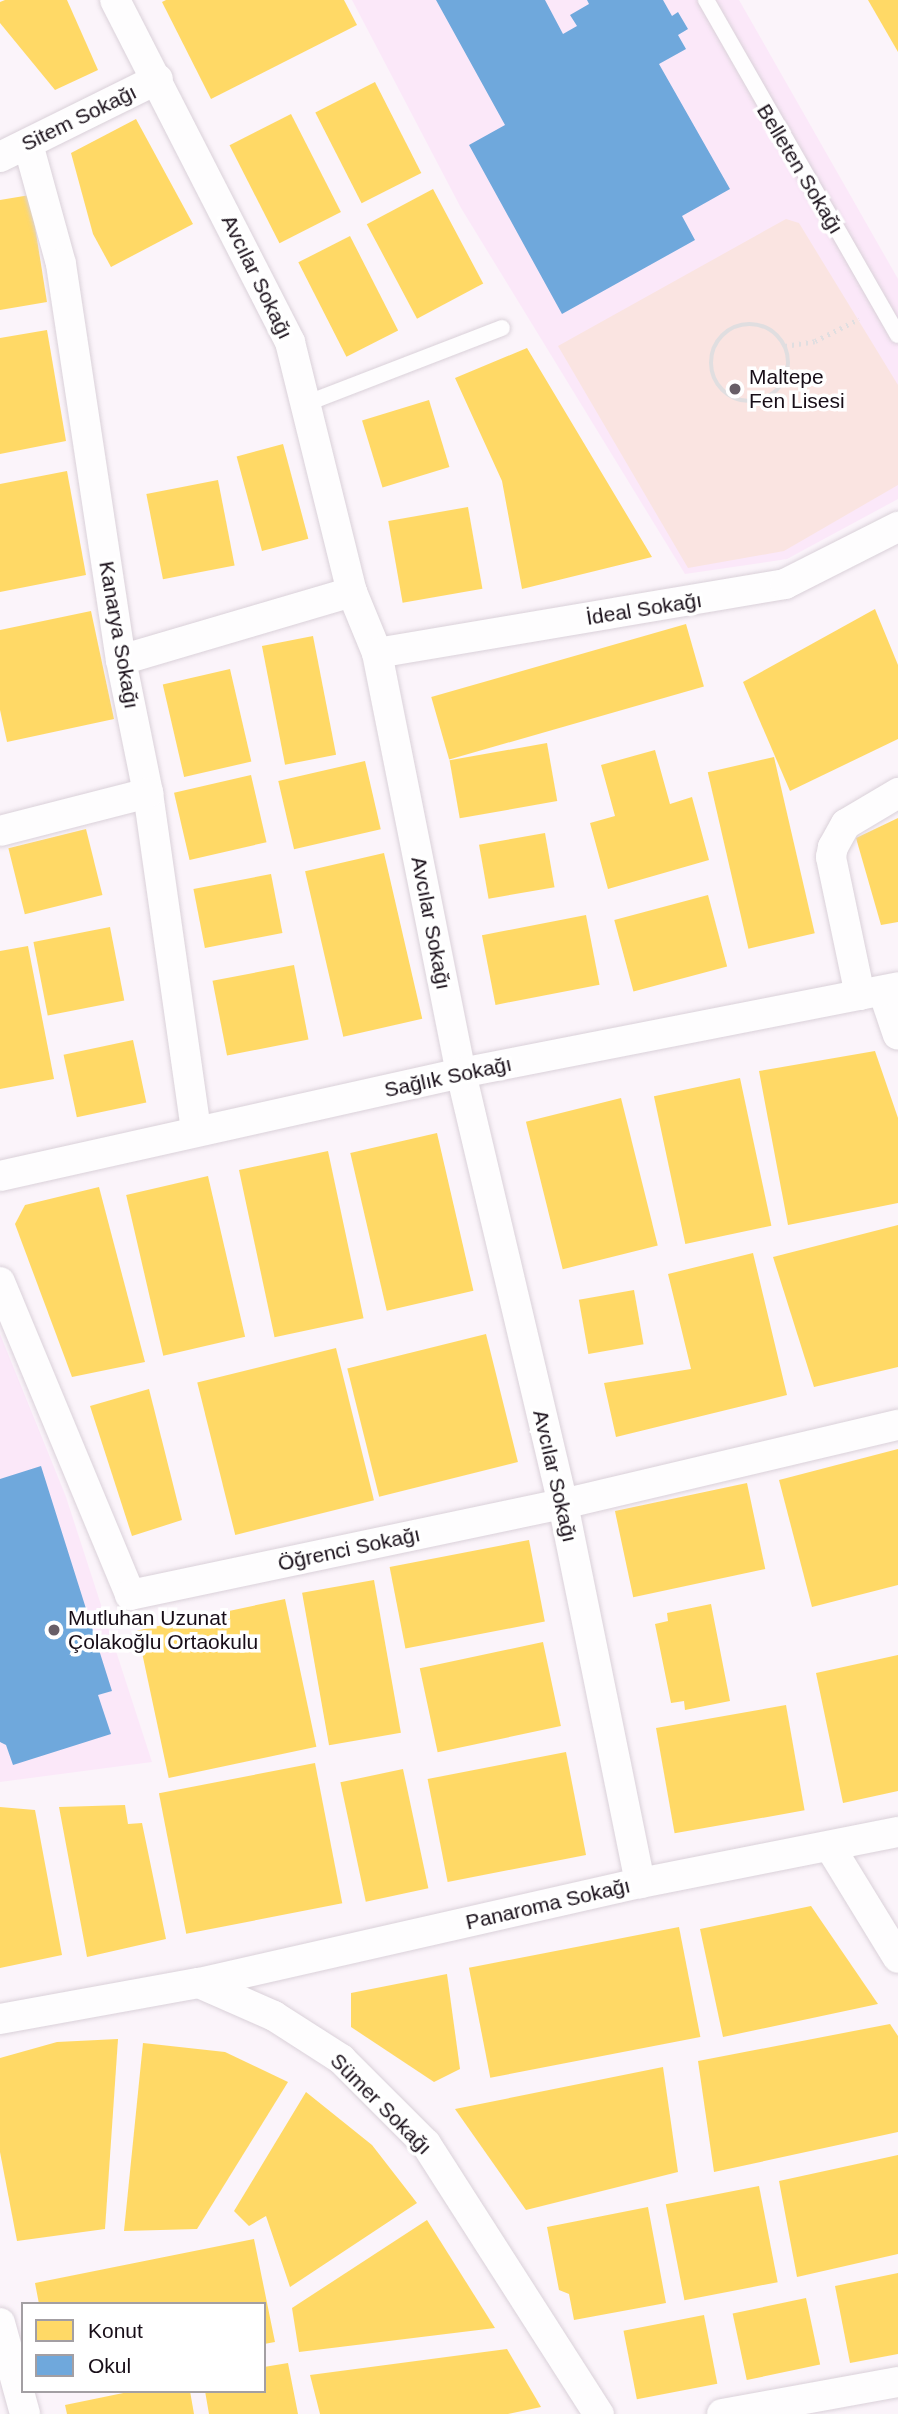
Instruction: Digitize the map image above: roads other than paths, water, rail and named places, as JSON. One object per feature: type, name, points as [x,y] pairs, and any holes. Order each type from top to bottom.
[{"type":"street","name":"Avcılar Sokağı","points":[[115,0],[158,79],[290,342],[352,592],[377,653],[461,1073],[562,1504],[640,1883]]},
{"type":"street","name":"Sitem Sokağı","points":[[0,157],[158,79]]},
{"type":"street","name":"Kanarya Sokağı","points":[[28,144],[61,264],[121,660],[148,793],[196,1129]]},
{"type":"street","name":"İdeal Sokağı","points":[[377,653],[785,584],[898,527]]},
{"type":"street","points":[[121,660],[352,592]]},
{"type":"street","points":[[0,831],[148,793]]},
{"type":"street","points":[[898,793],[846,824],[833,846],[831,857],[898,1035]]},
{"type":"street","name":"Sağlık Sokağı","points":[[0,1175],[196,1129],[461,1073],[880,991]]},
{"type":"street","name":"Öğrenci Sokağı","points":[[0,1282],[130,1595],[562,1504],[898,1424]]},
{"type":"street","name":"Panaroma Sokağı","points":[[199,1983],[640,1883],[898,1832]]},
{"type":"street","points":[[830,1847],[898,1958]]},
{"type":"street","points":[[0,2019],[199,1983]]},
{"type":"street","name":"Sümer Sokağı","points":[[199,1983],[274,2016],[341,2059],[426,2144],[599,2414]]},
{"type":"street","points":[[0,2323],[25,2414]]},
{"type":"street","points":[[722,2414],[898,2382]]},
{"type":"lane","name":"Belleten Sokağı","points":[[706,0],[898,335]]},
{"type":"lane","points":[[305,404],[502,328]]},
{"type":"place","name":"Maltepe Fen Lisesi","points":[[735,389]]},
{"type":"place","name":"Mutluhan Uzunat Çolakoğlu Ortaokulu","points":[[54,1630]]}]
